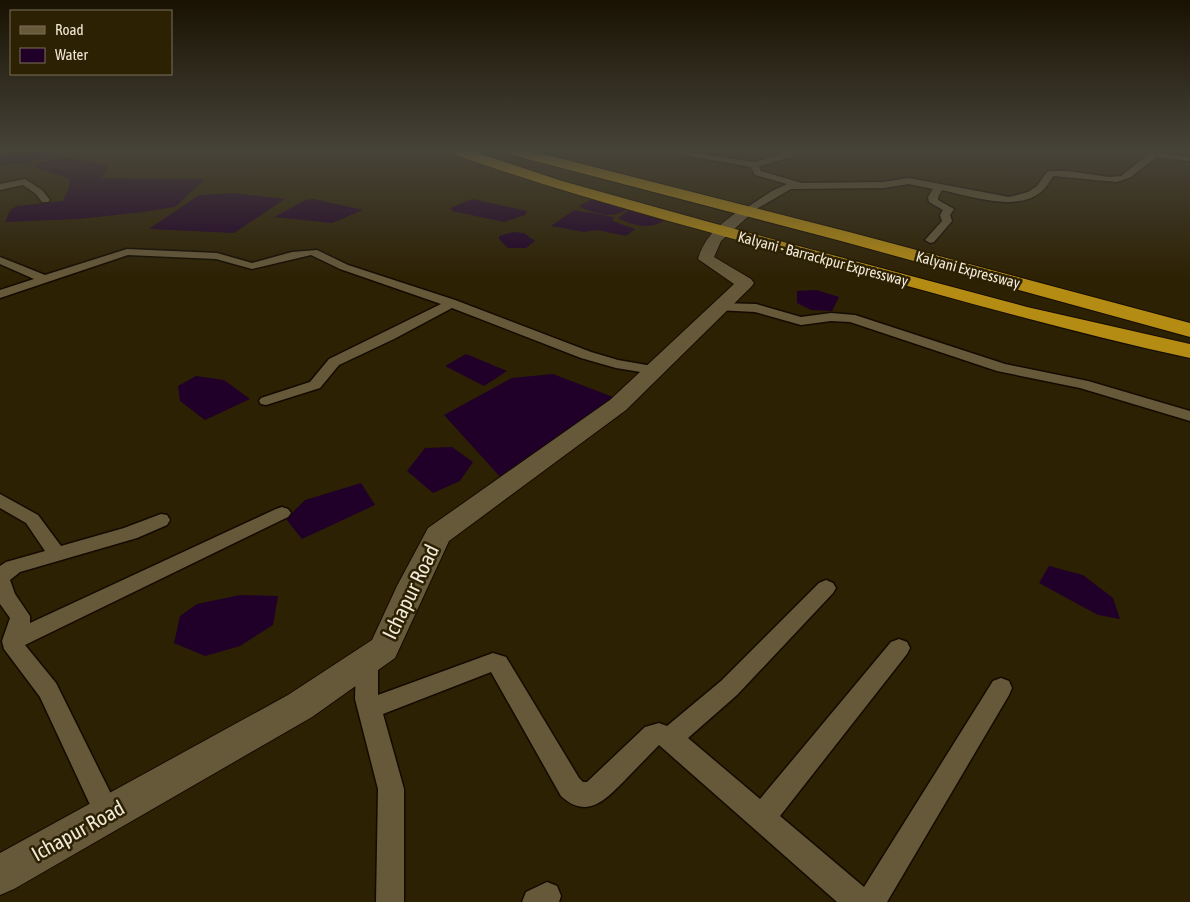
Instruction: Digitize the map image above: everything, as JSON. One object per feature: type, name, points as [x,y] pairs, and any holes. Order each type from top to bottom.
[{"type":"highway","name":"Kalyani - Barrackpur Expressway","points":[[588,194],[721,232],[956,294],[1133,340],[1190,351]]},
{"type":"highway","name":"Kalyani - Barrackpur Expressway","points":[[678,194],[746,212]]},
{"type":"highway","name":"Kalyani Expressway","points":[[746,212],[847,237],[1190,330]]},
{"type":"street","points":[[41,194],[45,200]]},
{"type":"street","points":[[721,232],[746,212],[774,194]]},
{"type":"street","points":[[930,240],[947,221],[945,214],[949,209],[934,202],[935,194]]},
{"type":"street","points":[[975,194],[993,198],[1017,199],[1027,194]]},
{"type":"street","name":"Ichapur Road","points":[[0,875],[300,706],[384,649],[412,586],[438,535],[618,405],[745,284],[706,259],[708,246],[721,232]]},
{"type":"street","points":[[0,294],[135,251],[217,256],[252,266],[260,266],[311,252],[352,270],[451,303],[598,359],[653,370]]},
{"type":"street","points":[[0,260],[43,279]]},
{"type":"street","points":[[266,401],[315,384],[321,380],[327,368],[334,362],[390,336],[451,303]]},
{"type":"street","points":[[720,307],[756,308],[776,315],[801,320],[831,317],[851,318],[1002,368],[1083,384],[1190,416]]},
{"type":"street","points":[[0,500],[32,518],[58,554]]},
{"type":"street","points":[[13,641],[282,512]]},
{"type":"street","points":[[108,815],[54,701],[15,648],[13,641],[20,622],[20,616],[6,597],[0,579],[13,567],[130,533],[161,520]]},
{"type":"street","points":[[670,738],[729,688],[826,588]]},
{"type":"street","points":[[762,818],[899,648]]},
{"type":"street","points":[[367,662],[367,699],[392,789],[390,902]]},
{"type":"street","points":[[369,709],[493,662],[498,664],[570,787],[576,792],[584,796],[594,793],[648,738],[659,734],[670,738],[854,899],[1002,688]]},
{"type":"water","points":[[66,194],[189,194],[175,207],[143,212],[79,219],[5,222],[11,209],[17,206],[63,201]]},
{"type":"water","points":[[242,194],[285,199],[234,233],[149,229],[199,195]]},
{"type":"water","points":[[595,198],[633,204],[625,211],[610,215],[593,212],[579,206]]},
{"type":"water","points":[[313,199],[363,210],[332,223],[274,217],[306,200]]},
{"type":"water","points":[[472,199],[527,211],[525,215],[504,222],[452,211],[451,208]]},
{"type":"water","points":[[630,209],[667,218],[656,225],[643,226],[618,218]]},
{"type":"water","points":[[574,210],[614,217],[613,221],[635,229],[626,236],[597,230],[584,232],[551,226]]},
{"type":"water","points":[[513,232],[524,233],[535,241],[526,248],[508,248],[499,239],[499,236]]},
{"type":"water","points":[[816,290],[839,297],[832,311],[811,310],[797,303],[797,291]]},
{"type":"water","points":[[466,354],[507,371],[484,386],[445,366]]},
{"type":"water","points":[[553,374],[613,397],[502,479],[444,415],[512,378]]},
{"type":"water","points":[[196,376],[224,380],[250,399],[205,420],[180,401],[178,386]]},
{"type":"water","points":[[452,447],[473,462],[460,481],[433,493],[407,471],[425,448]]},
{"type":"water","points":[[361,483],[375,505],[302,539],[286,519],[305,500]]},
{"type":"water","points":[[1049,566],[1083,575],[1113,598],[1120,619],[1098,615],[1039,583]]},
{"type":"water","points":[[240,595],[278,596],[273,625],[240,646],[205,656],[174,643],[180,616],[197,604]]}]
